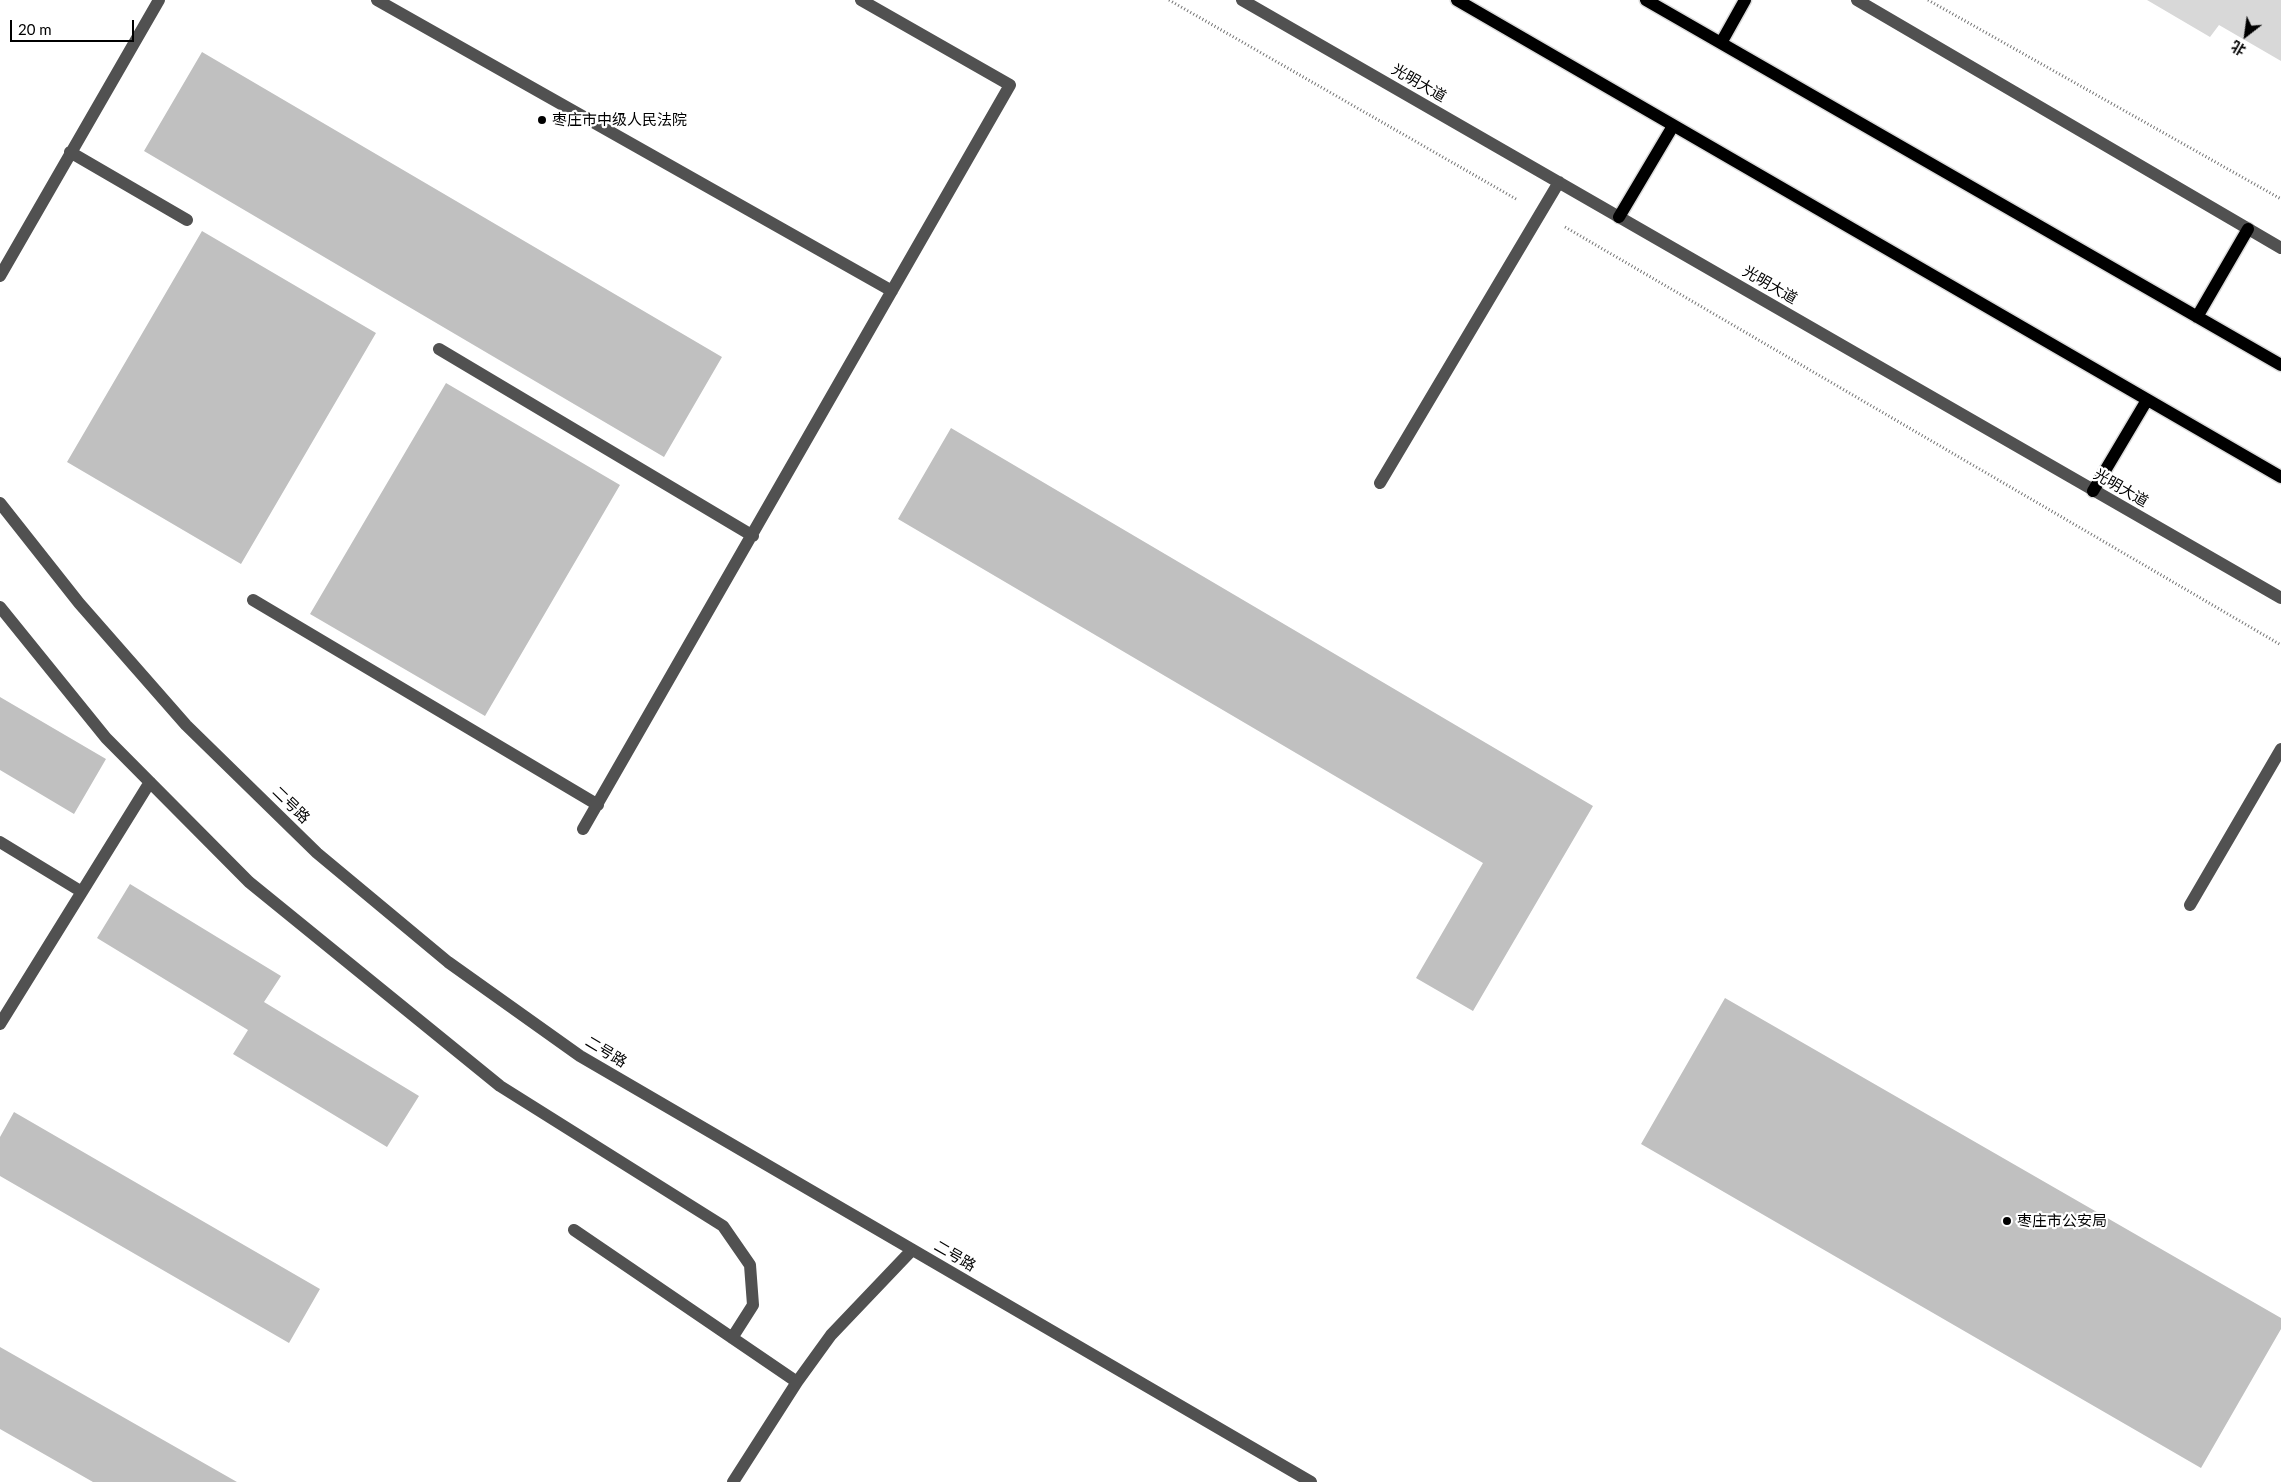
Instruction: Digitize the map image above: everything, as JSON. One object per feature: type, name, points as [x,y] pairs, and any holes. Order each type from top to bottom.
[{"type":"main road","points":[[1457,0],[2281,477]]},
{"type":"main road","points":[[1646,0],[2281,365]]},
{"type":"main road","points":[[1721,43],[1745,0]]},
{"type":"main road","points":[[1619,217],[1673,126]]},
{"type":"main road","points":[[2197,317],[2248,229]]},
{"type":"main road","points":[[2094,491],[2147,400]]},
{"type":"street","points":[[0,276],[159,0]]},
{"type":"street","points":[[377,0],[892,291]]},
{"type":"street","points":[[583,829],[753,536],[1010,84],[861,0]]},
{"type":"street","name":"光明大道","points":[[1242,0],[2281,598]]},
{"type":"street","points":[[1857,0],[2281,248]]},
{"type":"street","points":[[70,152],[187,220]]},
{"type":"street","points":[[1380,483],[1558,182]]},
{"type":"street","points":[[439,349],[753,536]]},
{"type":"street","name":"二号路","points":[[0,503],[79,603],[186,724],[317,853],[448,962],[580,1056],[1311,1482]]},
{"type":"street","points":[[252,600],[598,805]]},
{"type":"street","points":[[0,607],[106,738],[249,882],[500,1086],[722,1226],[750,1265],[754,1305],[732,1338]]},
{"type":"street","points":[[2190,906],[2281,749]]},
{"type":"street","points":[[0,1024],[150,782]]},
{"type":"street","points":[[0,842],[82,892]]},
{"type":"street","points":[[574,1230],[797,1382]]},
{"type":"street","points":[[732,1482],[797,1382],[831,1335],[912,1250]]},
{"type":"path","points":[[1169,0],[1540,212],[2281,646]]},
{"type":"path","points":[[1928,0],[2281,199]]},
{"type":"shaded area","points":[[2147,0],[2281,0],[2281,61],[2219,25],[2210,37]]},
{"type":"building","points":[[202,52],[722,357],[664,457],[144,151]]},
{"type":"building","points":[[202,231],[376,333],[241,564],[67,462]]},
{"type":"building","points":[[446,383],[620,485],[485,716],[310,614]]},
{"type":"building","points":[[951,428],[1593,806],[1473,1011],[1416,978],[1483,863],[898,519]]},
{"type":"building","points":[[0,697],[106,759],[74,814],[0,770]]},
{"type":"building","points":[[130,884],[281,976],[264,1002],[419,1096],[387,1147],[233,1054],[248,1030],[97,938]]},
{"type":"building","points":[[1725,998],[2281,1318],[2281,1329],[2201,1468],[1641,1144]]},
{"type":"building","points":[[14,1112],[320,1289],[289,1343],[0,1176],[0,1137]]},
{"type":"building","points":[[0,1347],[237,1482],[93,1482],[0,1429]]},
{"type":"place","name":"枣庄市中级人民法院","points":[[542,120]]},
{"type":"place","name":"枣庄市公安局","points":[[2007,1221]]}]
